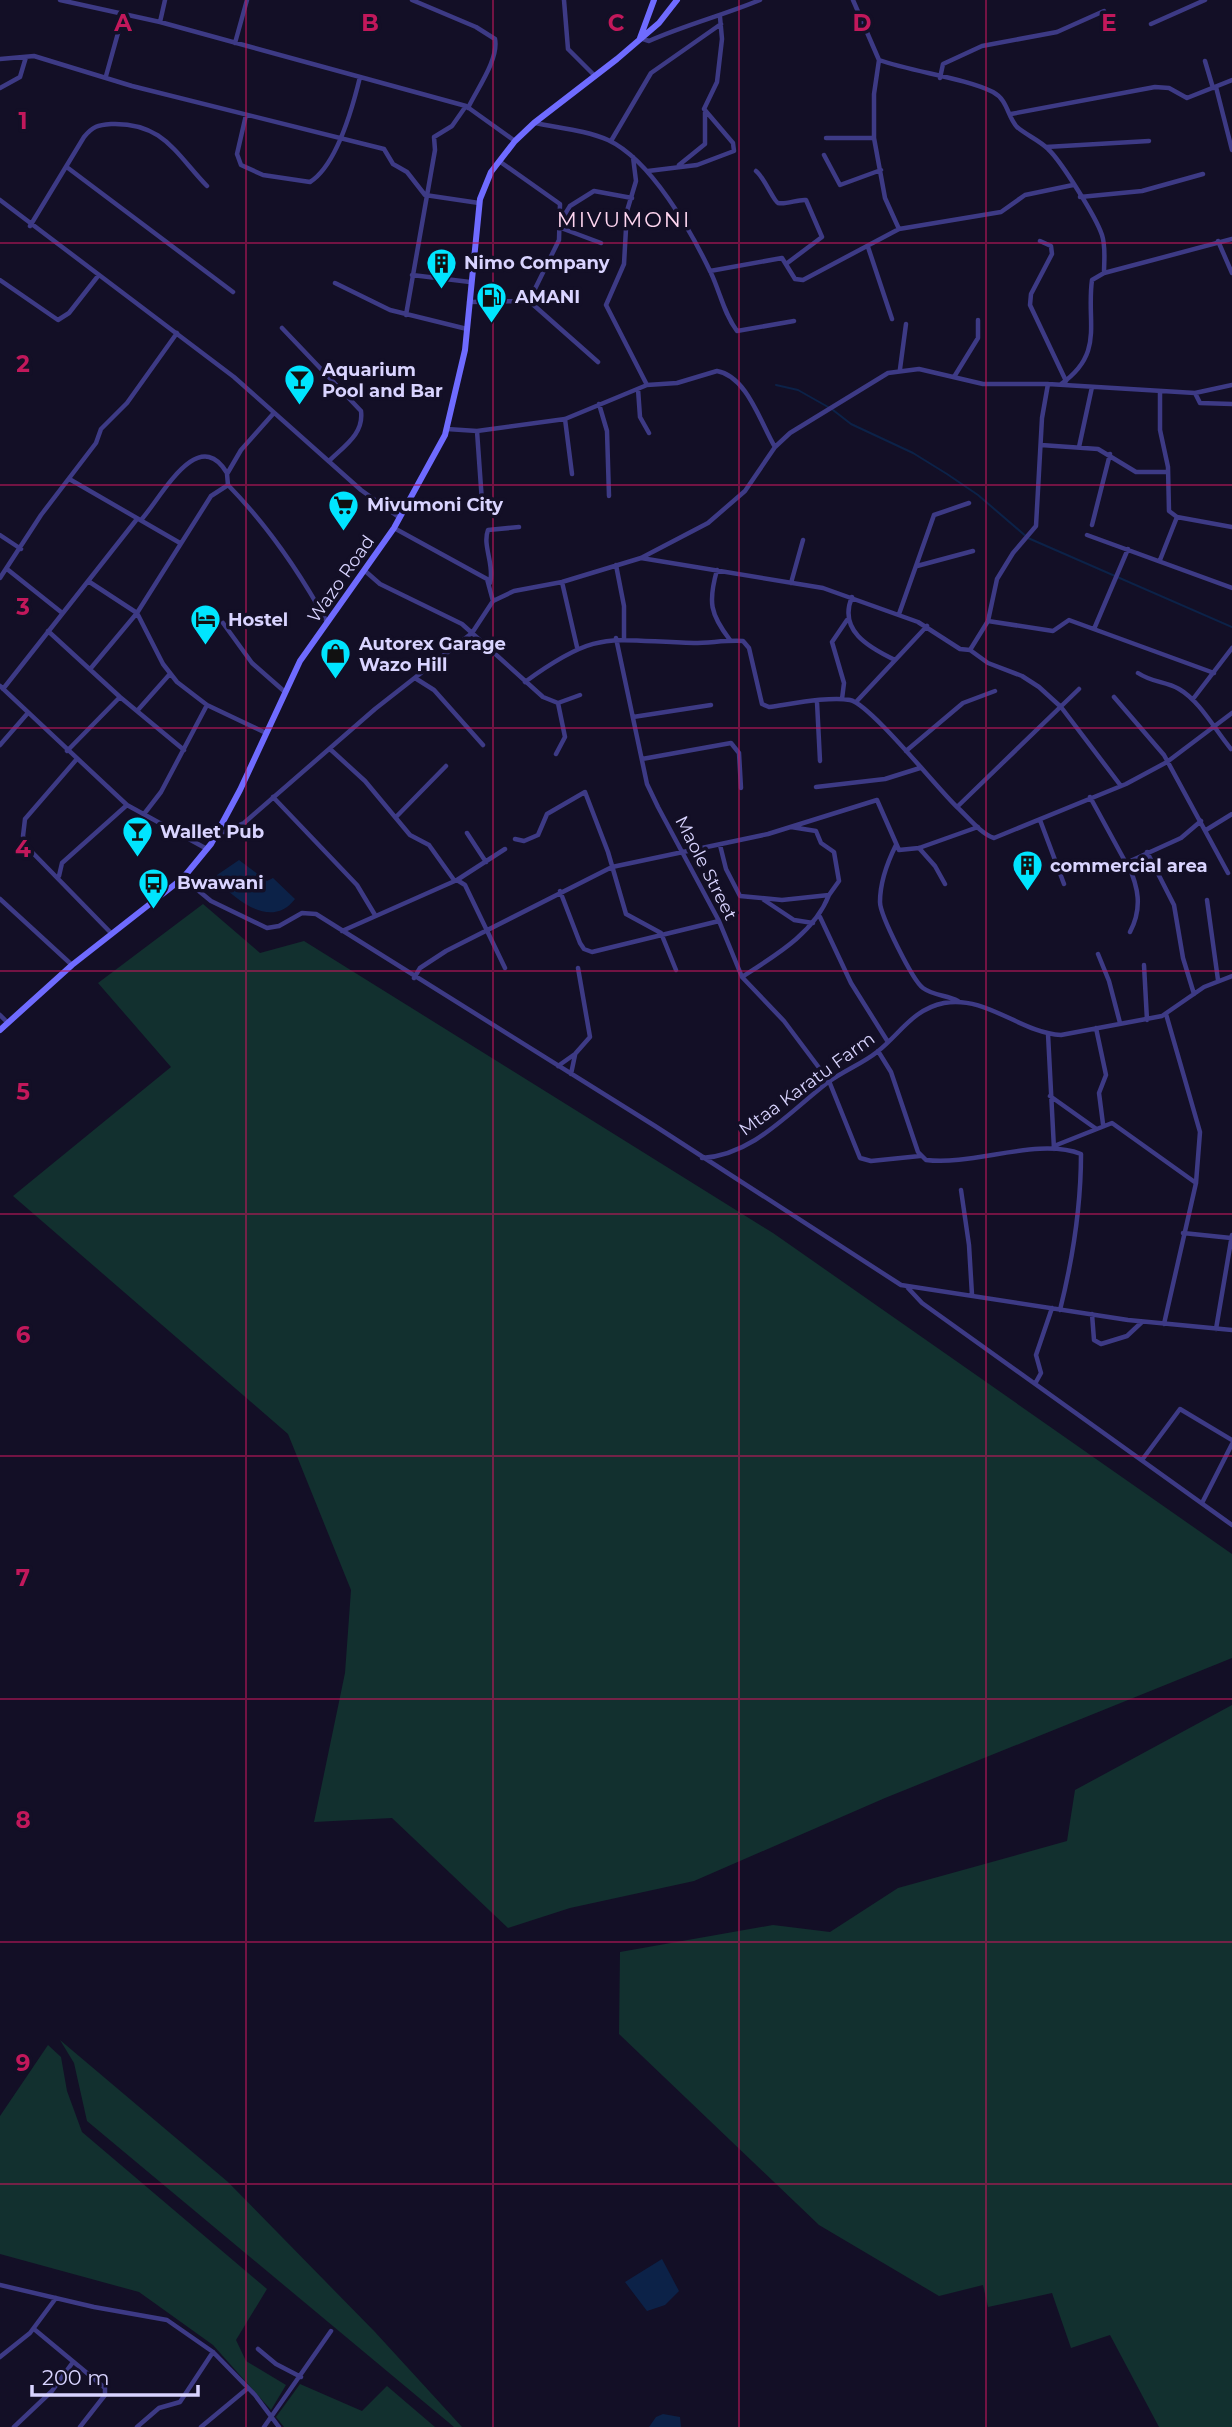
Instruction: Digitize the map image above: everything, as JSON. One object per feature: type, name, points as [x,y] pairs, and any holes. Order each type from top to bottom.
[{"type":"main road","points":[[640,38],[654,0]]},
{"type":"main road","name":"Wazo Road","points":[[0,1030],[72,965],[183,878],[207,849],[300,661],[401,518],[447,429],[454,407],[467,329],[479,203],[491,172],[515,141],[534,123],[659,23],[677,0]]},
{"type":"street","points":[[60,0],[160,22],[467,107],[515,141]]},
{"type":"street","points":[[160,22],[165,0]]},
{"type":"street","points":[[234,43],[247,0]]},
{"type":"street","points":[[406,315],[434,137],[452,126],[467,107],[496,46],[495,39],[476,27],[412,0]]},
{"type":"street","points":[[564,0],[568,49],[595,76]]},
{"type":"street","points":[[640,38],[649,41],[671,30],[720,16],[761,0]]},
{"type":"street","points":[[853,0],[879,60],[874,94],[874,138],[885,198],[899,229]]},
{"type":"street","points":[[1152,24],[1205,0]]},
{"type":"street","points":[[940,78],[943,64],[982,46],[1057,32],[1104,12]]},
{"type":"street","points":[[106,76],[123,15]]},
{"type":"street","points":[[679,166],[705,144],[705,110],[717,82],[720,16]]},
{"type":"street","points":[[611,141],[652,73],[721,24]]},
{"type":"street","points":[[0,58],[34,56],[132,86],[384,149],[391,162],[409,175],[425,195],[479,203]]},
{"type":"street","points":[[0,88],[20,77],[26,57]]},
{"type":"street","points":[[879,60],[991,91],[999,96],[1018,128],[1046,147],[1061,163],[1102,234],[1104,273]]},
{"type":"street","points":[[1205,61],[1232,150]]},
{"type":"street","points":[[246,115],[239,141],[238,160],[263,174],[310,182],[327,162],[340,137],[351,113],[360,77]]},
{"type":"street","points":[[1011,114],[1155,88],[1169,88],[1187,98],[1232,80]]},
{"type":"street","points":[[648,171],[710,161],[734,150],[733,143],[705,110]]},
{"type":"street","points":[[534,123],[611,141],[648,171],[672,202],[710,271],[737,331],[794,321]]},
{"type":"street","points":[[30,226],[91,127],[128,124],[168,141],[207,186]]},
{"type":"street","points":[[826,138],[874,138]]},
{"type":"street","points":[[1046,147],[1149,141]]},
{"type":"street","points":[[824,155],[841,185],[881,170]]},
{"type":"street","points":[[633,157],[636,181],[625,220],[624,264],[607,310],[647,385]]},
{"type":"street","points":[[499,161],[561,204],[559,240],[529,301]]},
{"type":"street","points":[[68,168],[233,292]]},
{"type":"street","points":[[756,171],[763,177],[775,201],[780,204],[806,200],[822,237],[786,264]]},
{"type":"street","points":[[1079,197],[1142,191],[1203,174]]},
{"type":"street","points":[[710,271],[782,258],[794,279],[803,280],[845,255],[868,247],[899,229],[1001,212],[1025,195],[1073,185]]},
{"type":"street","points":[[562,219],[570,206],[594,191],[632,198]]},
{"type":"street","points":[[0,201],[234,377],[273,414],[401,518]]},
{"type":"street","points":[[561,228],[601,243]]},
{"type":"street","points":[[1063,383],[1080,369],[1091,345],[1092,280],[1104,273],[1178,256],[1183,251],[1218,240],[1232,239]]},
{"type":"street","points":[[1218,240],[1232,273]]},
{"type":"street","points":[[1040,241],[1051,246],[1052,254],[1031,294],[1030,305],[1063,383]]},
{"type":"street","points":[[868,247],[892,320]]},
{"type":"street","points":[[412,275],[470,282]]},
{"type":"street","points":[[0,280],[58,320],[69,313],[98,276]]},
{"type":"street","points":[[335,282],[368,302],[406,315],[467,329]]},
{"type":"street","points":[[468,302],[529,301],[598,362]]},
{"type":"street","points":[[954,377],[978,338],[978,320]]},
{"type":"street","points":[[900,369],[906,324]]},
{"type":"street","points":[[282,328],[361,411],[362,421],[358,432],[329,461]]},
{"type":"street","points":[[0,578],[41,515],[71,480],[96,443],[102,429],[127,403],[177,333]]},
{"type":"street","points":[[216,835],[244,823],[330,748],[472,633],[492,601],[514,591],[562,582],[641,558],[708,523],[745,491],[775,447],[815,415],[851,396],[876,378],[900,369],[919,369],[983,384],[1063,383],[1195,394],[1232,385]]},
{"type":"street","points":[[447,429],[477,431],[565,419],[647,385],[724,373],[749,398],[775,447]]},
{"type":"street","points":[[970,650],[988,621],[997,579],[1013,553],[1037,526],[1041,444],[1048,384]]},
{"type":"street","points":[[1079,447],[1092,387]]},
{"type":"street","points":[[638,389],[640,417],[649,433]]},
{"type":"street","points":[[1160,391],[1160,430],[1167,472],[1169,511],[1177,517],[1232,527]]},
{"type":"street","points":[[1195,394],[1200,403],[1232,404]]},
{"type":"street","points":[[599,404],[607,431],[609,496]]},
{"type":"street","points":[[227,474],[241,450],[273,414]]},
{"type":"street","points":[[565,419],[572,474]]},
{"type":"street","points":[[477,431],[481,502]]},
{"type":"street","points":[[1041,444],[1098,449],[1136,472],[1167,472]]},
{"type":"street","points":[[1092,525],[1110,454]]},
{"type":"street","points":[[207,849],[127,805],[2,688],[61,612],[166,486],[192,459],[208,456],[215,459],[227,474],[228,485],[271,531],[302,576],[327,623]]},
{"type":"street","points":[[71,480],[180,543]]},
{"type":"street","points":[[91,668],[137,613],[211,496],[228,485]]},
{"type":"street","points":[[899,614],[934,515],[969,503]]},
{"type":"street","points":[[1160,560],[1177,517]]},
{"type":"street","points":[[492,601],[492,568],[486,536],[488,530],[519,527]]},
{"type":"street","points":[[394,528],[490,584]]},
{"type":"street","points":[[0,535],[21,549]]},
{"type":"street","points":[[1087,535],[1232,588]]},
{"type":"street","points":[[791,583],[803,540]]},
{"type":"street","points":[[1094,629],[1128,549]]},
{"type":"street","points":[[917,566],[972,551]]},
{"type":"street","points":[[641,558],[791,583],[852,597],[927,626],[960,649],[970,650],[988,663],[1032,681],[1060,707],[1121,786]]},
{"type":"street","points":[[616,565],[624,606],[624,638]]},
{"type":"street","points":[[7,569],[61,612]]},
{"type":"street","points":[[364,570],[380,584],[441,612],[472,633],[543,697],[558,703],[580,695]]},
{"type":"street","points":[[717,570],[711,590],[713,610],[719,627],[731,641]]},
{"type":"street","points":[[88,581],[137,613],[169,674],[207,705],[265,733]]},
{"type":"street","points":[[562,582],[577,647]]},
{"type":"street","points":[[842,699],[844,683],[832,642],[847,619],[852,597]]},
{"type":"street","points":[[847,619],[858,637],[895,660]]},
{"type":"street","points":[[988,621],[1053,631],[1069,620],[1214,673]]},
{"type":"street","points":[[223,623],[252,663],[285,692]]},
{"type":"street","points":[[856,702],[927,626]]},
{"type":"street","points":[[47,630],[120,697],[184,750]]},
{"type":"street","points":[[525,682],[577,647],[616,638],[695,643],[743,641],[749,648],[765,706],[842,699],[856,702],[957,807],[978,827],[995,838],[1121,786],[1167,762],[1232,713]]},
{"type":"street","name":"Maole Street","points":[[616,638],[647,784],[719,921],[742,977],[784,1021],[830,1081],[860,1157],[871,1161],[920,1156]]},
{"type":"street","points":[[1193,699],[1232,648]]},
{"type":"street","points":[[1138,673],[1152,682],[1167,682],[1193,699],[1231,749]]},
{"type":"street","points":[[136,710],[169,674]]},
{"type":"street","points":[[415,678],[434,690],[483,745]]},
{"type":"street","points":[[957,807],[1079,689]]},
{"type":"street","points":[[906,751],[963,702],[995,691]]},
{"type":"street","points":[[67,751],[120,697]]},
{"type":"street","points":[[1114,697],[1139,723],[1167,762],[1227,873]]},
{"type":"street","points":[[817,702],[820,761]]},
{"type":"street","points":[[556,754],[565,737],[558,703]]},
{"type":"street","points":[[144,814],[161,792],[207,705]]},
{"type":"street","points":[[633,717],[711,705]]},
{"type":"street","points":[[0,745],[27,713]]},
{"type":"street","points":[[642,759],[731,743],[739,754],[741,788]]},
{"type":"street","points":[[330,748],[365,781],[417,841],[429,845],[456,880],[466,885],[505,968]]},
{"type":"street","points":[[76,760],[25,818],[22,827],[28,848],[113,934]]},
{"type":"street","points":[[396,817],[446,766]]},
{"type":"street","points":[[816,787],[885,779],[920,768]]},
{"type":"street","points":[[515,839],[524,841],[538,835],[547,814],[585,792],[612,867],[625,914],[663,936],[676,970]]},
{"type":"street","points":[[273,797],[357,885],[375,915]]},
{"type":"street","points":[[1090,797],[1138,883],[1137,914],[1130,932]]},
{"type":"street","points":[[414,978],[420,968],[431,960],[486,929],[612,867],[720,845],[877,800],[896,845],[904,851],[978,827]]},
{"type":"street","points":[[59,877],[62,863],[127,805]]},
{"type":"street","points":[[1206,830],[1232,814]]},
{"type":"street","points":[[1040,820],[1064,884]]},
{"type":"street","points":[[1128,864],[1147,852],[1181,838],[1201,821]]},
{"type":"street","points":[[742,977],[776,956],[820,917],[839,877],[834,852],[824,846],[816,831],[789,827]]},
{"type":"street","points":[[467,833],[486,862]]},
{"type":"street","points":[[720,845],[726,869],[740,896],[763,900],[829,895]]},
{"type":"street","points":[[896,845],[889,859],[881,891],[880,902],[884,918],[908,969],[920,986],[959,1001]]},
{"type":"street","points":[[919,848],[935,866],[945,884]]},
{"type":"street","points":[[342,932],[456,880],[505,849]]},
{"type":"street","points":[[1147,852],[1174,905],[1183,958],[1194,994]]},
{"type":"street","points":[[183,878],[211,901],[261,926],[274,928],[296,915],[309,912],[558,1066],[891,1280],[908,1287],[1060,1310],[1143,1322],[1232,1330]]},
{"type":"street","points":[[560,891],[584,950],[592,951],[663,936],[719,921]]},
{"type":"street","points":[[0,899],[72,965]]},
{"type":"street","points":[[763,900],[787,916],[813,923]]},
{"type":"street","points":[[1207,900],[1218,980]]},
{"type":"street","points":[[820,917],[851,983],[888,1042]]},
{"type":"street","points":[[1098,954],[1109,981],[1120,1023]]},
{"type":"street","points":[[1144,965],[1147,1020]]},
{"type":"street","points":[[558,1066],[575,1055],[590,1037],[578,968]]},
{"type":"street","name":"Mtaa Karatu Farm","points":[[701,1158],[721,1157],[747,1145],[830,1081],[878,1051],[926,1007],[959,1001],[1001,1014],[1048,1034],[1061,1035],[1147,1020],[1166,1014],[1218,980],[1232,976]]},
{"type":"street","points":[[1164,1324],[1196,1183],[1199,1132],[1166,1014]]},
{"type":"street","points":[[0,1015],[8,1023]]},
{"type":"street","points":[[1096,1028],[1106,1075],[1099,1093],[1103,1124]]},
{"type":"street","points":[[1048,1034],[1054,1149]]},
{"type":"street","points":[[878,1051],[888,1064],[920,1156],[929,1161],[987,1158],[1022,1149],[1054,1149],[1078,1153],[1081,1157],[1078,1167],[1077,1230],[1060,1310]]},
{"type":"street","points":[[570,1074],[575,1055]]},
{"type":"street","points":[[1050,1096],[1095,1128]]},
{"type":"street","points":[[1054,1149],[1103,1124],[1117,1126],[1144,1149],[1196,1183]]},
{"type":"street","points":[[961,1191],[969,1245],[972,1295]]},
{"type":"street","points":[[1183,1234],[1232,1237],[1216,1329]]},
{"type":"street","points":[[908,1287],[922,1303],[1036,1382],[1232,1525]]},
{"type":"street","points":[[1036,1382],[1041,1373],[1035,1355],[1052,1308]]},
{"type":"street","points":[[1092,1314],[1094,1340],[1101,1344],[1127,1336],[1143,1322]]},
{"type":"street","points":[[1142,1460],[1180,1409],[1232,1442],[1202,1503]]},
{"type":"street","points":[[0,2285],[167,2320],[213,2352],[248,2388],[279,2427]]},
{"type":"street","points":[[0,2357],[34,2329],[56,2298]]},
{"type":"street","points":[[34,2329],[106,2391],[80,2427]]},
{"type":"street","points":[[264,2427],[331,2331]]},
{"type":"street","points":[[258,2349],[276,2364],[301,2377]]},
{"type":"street","points":[[137,2427],[159,2408],[180,2402],[213,2352]]},
{"type":"street","points":[[15,2427],[52,2391],[73,2362]]},
{"type":"street","points":[[201,2427],[248,2388]]},
{"type":"green space","points":[[203,904],[260,953],[304,941],[773,1233],[1232,1554],[1232,1658],[885,1798],[694,1881],[570,1908],[508,1928],[392,1818],[314,1822],[345,1673],[351,1590],[288,1434],[13,1196],[171,1067],[98,983]]},
{"type":"green space","points":[[1232,1705],[1232,2427],[1159,2427],[1110,2335],[1071,2348],[1052,2293],[988,2307],[983,2285],[939,2296],[819,2225],[619,2034],[620,1952],[773,1925],[830,1932],[898,1888],[1067,1841],[1075,1790]]},
{"type":"green space","points":[[60,2040],[228,2182],[375,2332],[462,2427],[454,2427],[87,2121],[74,2063]]},
{"type":"green space","points":[[48,2045],[61,2057],[67,2091],[82,2132],[267,2289],[236,2340],[246,2361],[286,2385],[271,2410],[213,2345],[139,2292],[0,2254],[0,2116]]},
{"type":"green space","points":[[300,2384],[362,2411],[387,2386],[435,2427],[284,2427],[276,2417]]},
{"type":"water","points":[[239,860],[267,881],[273,878],[295,899],[286,908],[276,912],[266,912],[245,904],[218,881],[217,875]]},
{"type":"water","points":[[662,2259],[679,2291],[665,2305],[647,2311],[625,2282]]},
{"type":"water","points":[[663,2414],[680,2417],[681,2427],[649,2427],[656,2417]]},
{"type":"waterway","points":[[776,385],[798,390],[828,407]]},
{"type":"waterway","points":[[833,410],[851,424],[913,453],[947,474],[978,495],[1028,538],[1232,627]]},
{"type":"place","name":"Nimo Company","points":[[441,290]]},
{"type":"place","name":"AMANI","points":[[492,324]]},
{"type":"place","name":"Aquarium Pool and Bar","points":[[299,407]]},
{"type":"place","name":"Mivumoni City","points":[[344,532]]},
{"type":"place","name":"Hostel","points":[[205,647]]},
{"type":"place","name":"Autorex Garage Wazo Hill","points":[[336,681]]},
{"type":"place","name":"Wallet Pub","points":[[137,859]]},
{"type":"place","name":"commercial area","points":[[1027,893]]},
{"type":"place","name":"Bwawani","points":[[154,910]]},
{"type":"district","name":"MIVUMONI","points":[[624,219]]}]
